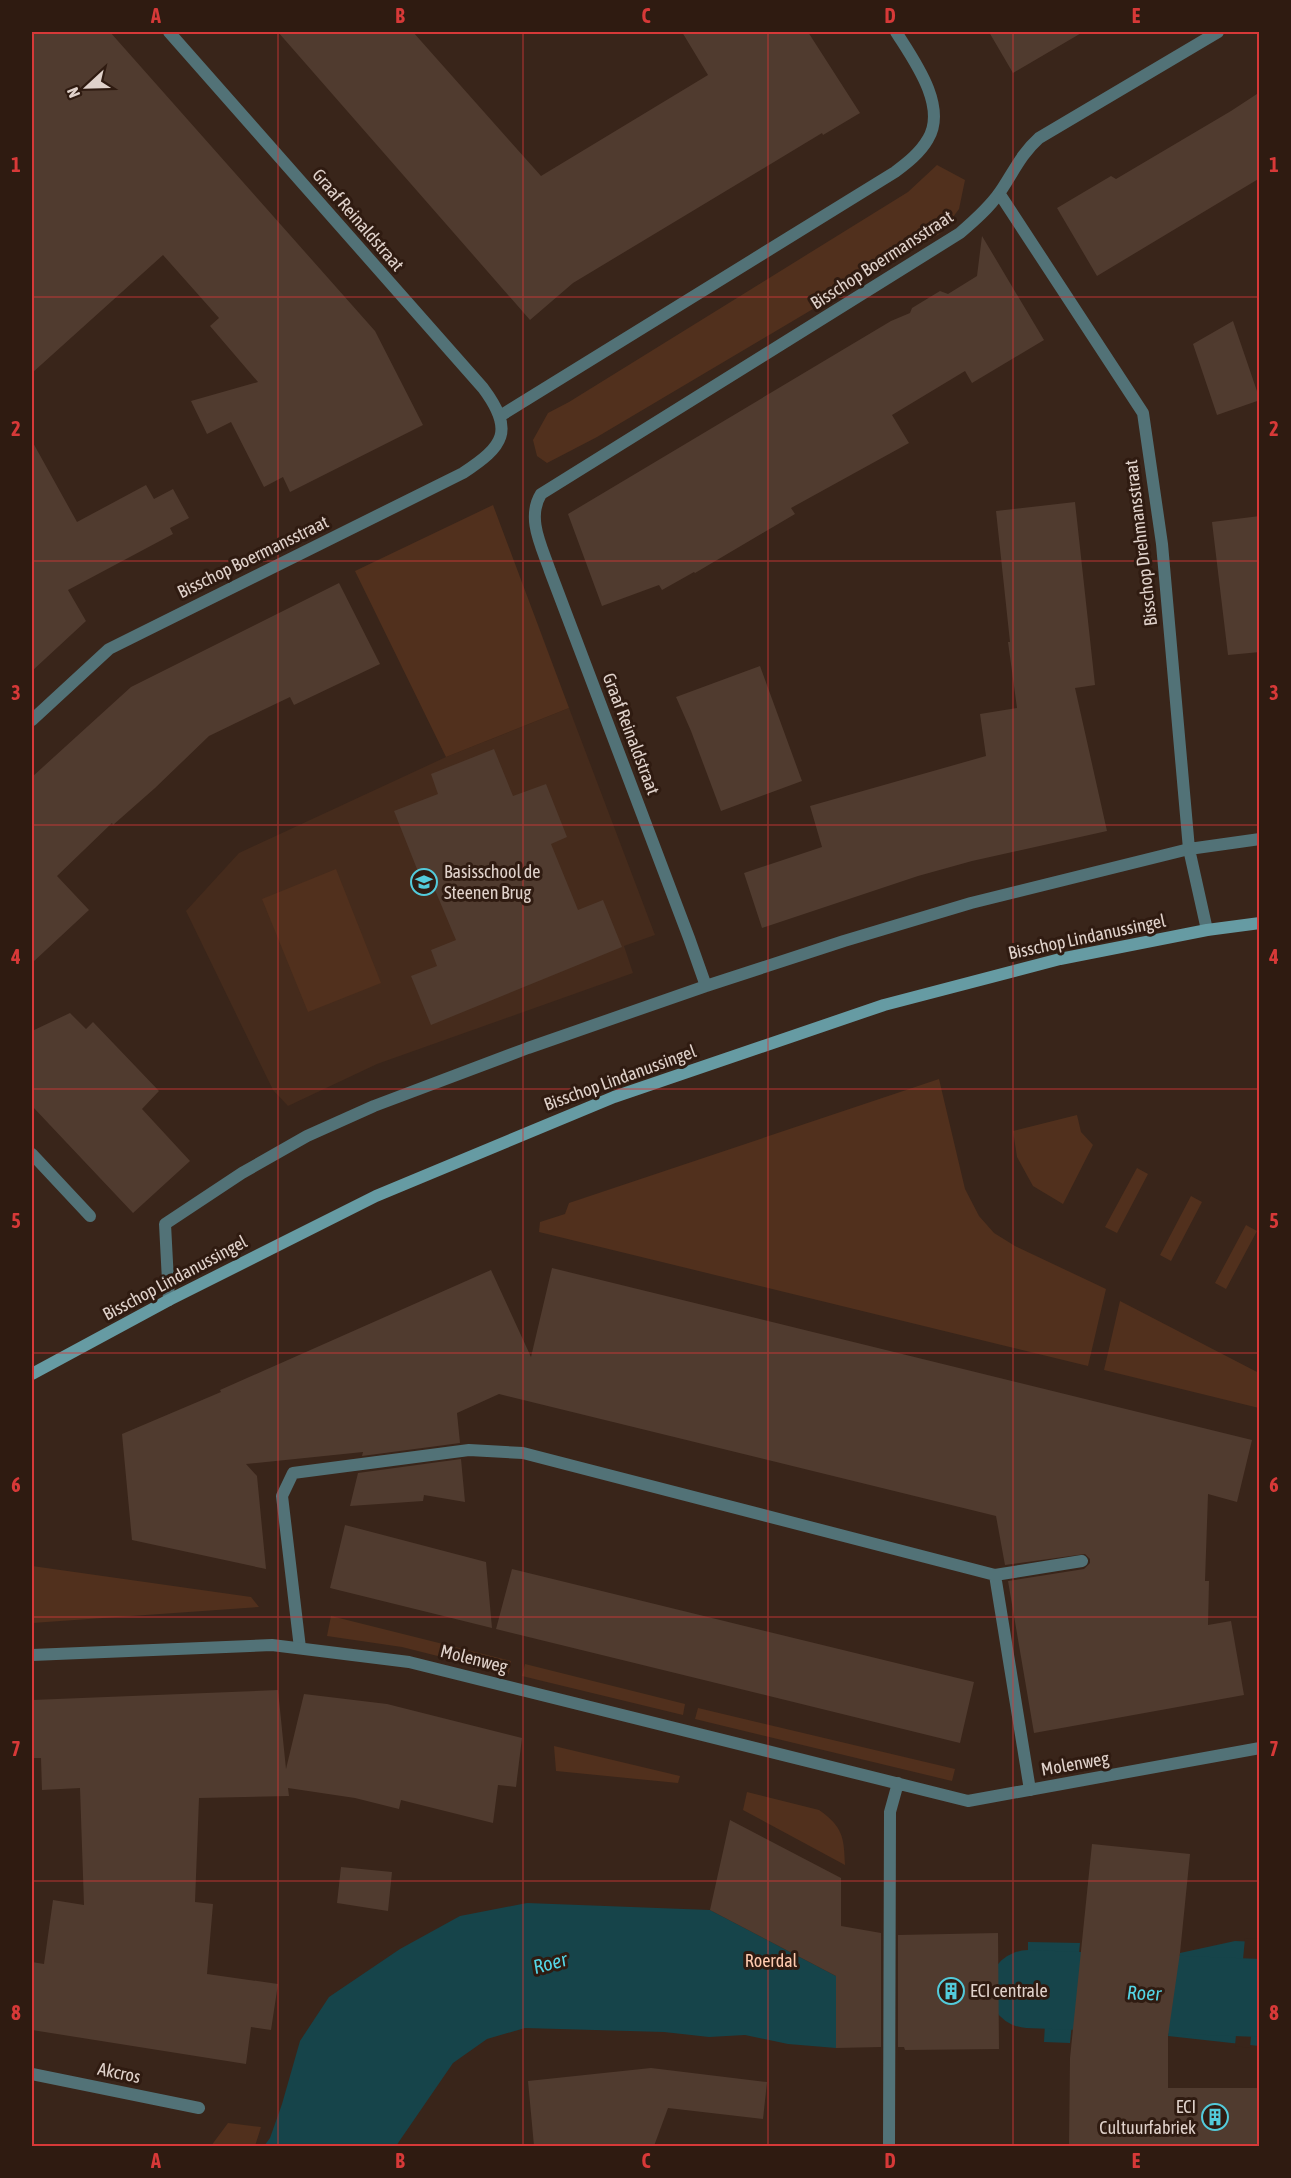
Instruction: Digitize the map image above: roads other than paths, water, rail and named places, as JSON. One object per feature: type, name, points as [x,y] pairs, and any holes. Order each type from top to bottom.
[{"type":"main road","name":"Bisschop Lindanussingel","points":[[32,1374],[169,1300],[376,1196],[614,1096],[884,1005],[1060,959],[1207,930],[1260,923]]},
{"type":"street","name":"Graaf Reinaldstraat","points":[[169,32],[483,388],[500,416]]},
{"type":"street","points":[[500,416],[895,172],[912,159],[929,138],[933,122],[932,100],[924,79],[896,32]]},
{"type":"street","name":"Bisschop Boermansstraat","points":[[541,494],[960,233],[981,216],[999,193],[1017,163],[1039,138],[1218,32]]},
{"type":"street","name":"Bisschop Drehmansstraat","points":[[999,193],[1143,413],[1162,544],[1189,849],[1207,930]]},
{"type":"street","name":"Bisschop Boermansstraat","points":[[32,720],[109,649],[463,473],[483,460],[499,441],[502,430],[500,416]]},
{"type":"street","name":"Graaf Reinaldstraat","points":[[541,494],[537,501],[534,520],[550,571],[706,986]]},
{"type":"street","points":[[169,1300],[165,1224],[242,1173],[307,1136],[365,1110],[528,1048],[844,941],[971,903],[1189,849],[1260,839]]},
{"type":"street","points":[[32,1154],[90,1216]]},
{"type":"street","points":[[300,1648],[282,1496],[293,1473],[469,1450],[523,1454],[995,1575],[1082,1561]]},
{"type":"street","points":[[995,1575],[1030,1790]]},
{"type":"street","name":"Molenweg","points":[[32,1654],[272,1645],[410,1662],[968,1801],[1260,1748]]},
{"type":"street","points":[[889,2146],[890,1812],[897,1783]]},
{"type":"street","name":"Akcros","points":[[32,2074],[199,2108]]},
{"type":"water","name":"Roerdal","points":[[527,1903],[710,1910],[836,1976],[836,2048],[788,2044],[745,2035],[709,2037],[664,2032],[525,2028],[487,2039],[453,2063],[396,2146],[264,2146],[270,2138],[282,2104],[300,2041],[329,1997],[400,1949],[460,1916]]},
{"type":"water","points":[[1235,1941],[1259,1942],[1259,2046],[1168,2036],[1180,1953]]},
{"type":"water","points":[[1028,1942],[1080,1943],[1070,2043],[1044,2042],[1045,2024],[1028,2024]]},
{"type":"waterway","name":"Roer","points":[[1028,1989],[1260,1998]]},
{"type":"place","name":"Basisschool de Steenen Brug","points":[[424,882]]},
{"type":"place","name":"ECI centrale","points":[[951,1991]]},
{"type":"place","name":"ECI Cultuurfabriek","points":[[1215,2117]]}]
